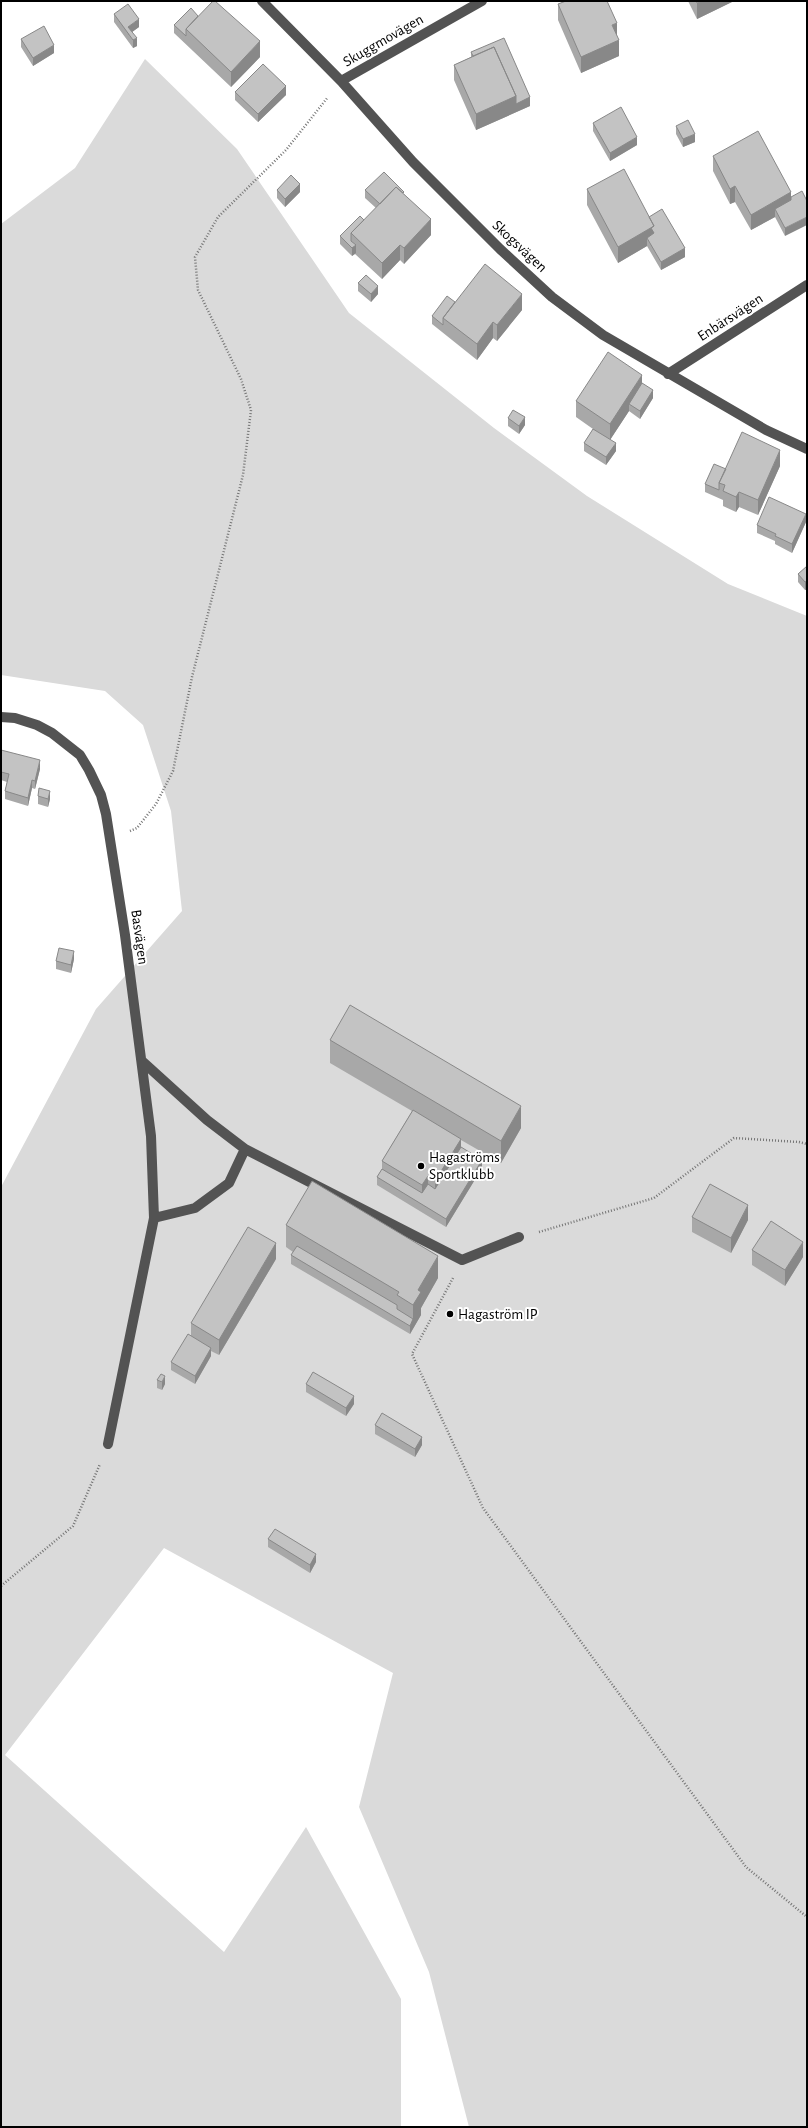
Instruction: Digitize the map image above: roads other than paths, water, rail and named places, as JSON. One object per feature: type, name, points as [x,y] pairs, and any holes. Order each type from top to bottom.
[{"type":"street","name":"Skogsvägen","points":[[262,1],[341,81],[413,162],[500,249],[552,297],[602,335],[766,430],[807,449]]},
{"type":"street","name":"Skuggmovägen","points":[[341,81],[482,1]]},
{"type":"street","name":"Enbärsvägen","points":[[668,374],[807,285]]},
{"type":"street","name":"Basvägen","points":[[1,717],[15,718],[37,725],[62,740],[80,756],[89,770],[101,795],[111,837],[143,1062],[151,1136],[154,1218],[108,1444]]},
{"type":"street","points":[[143,1062],[207,1120],[245,1149],[462,1260],[520,1238]]},
{"type":"street","points":[[154,1218],[195,1208],[229,1183],[245,1149]]},
{"type":"place","name":"Hagaströms Sportklubb","points":[[421,1166]]},
{"type":"place","name":"Hagaström IP","points":[[450,1314]]}]
